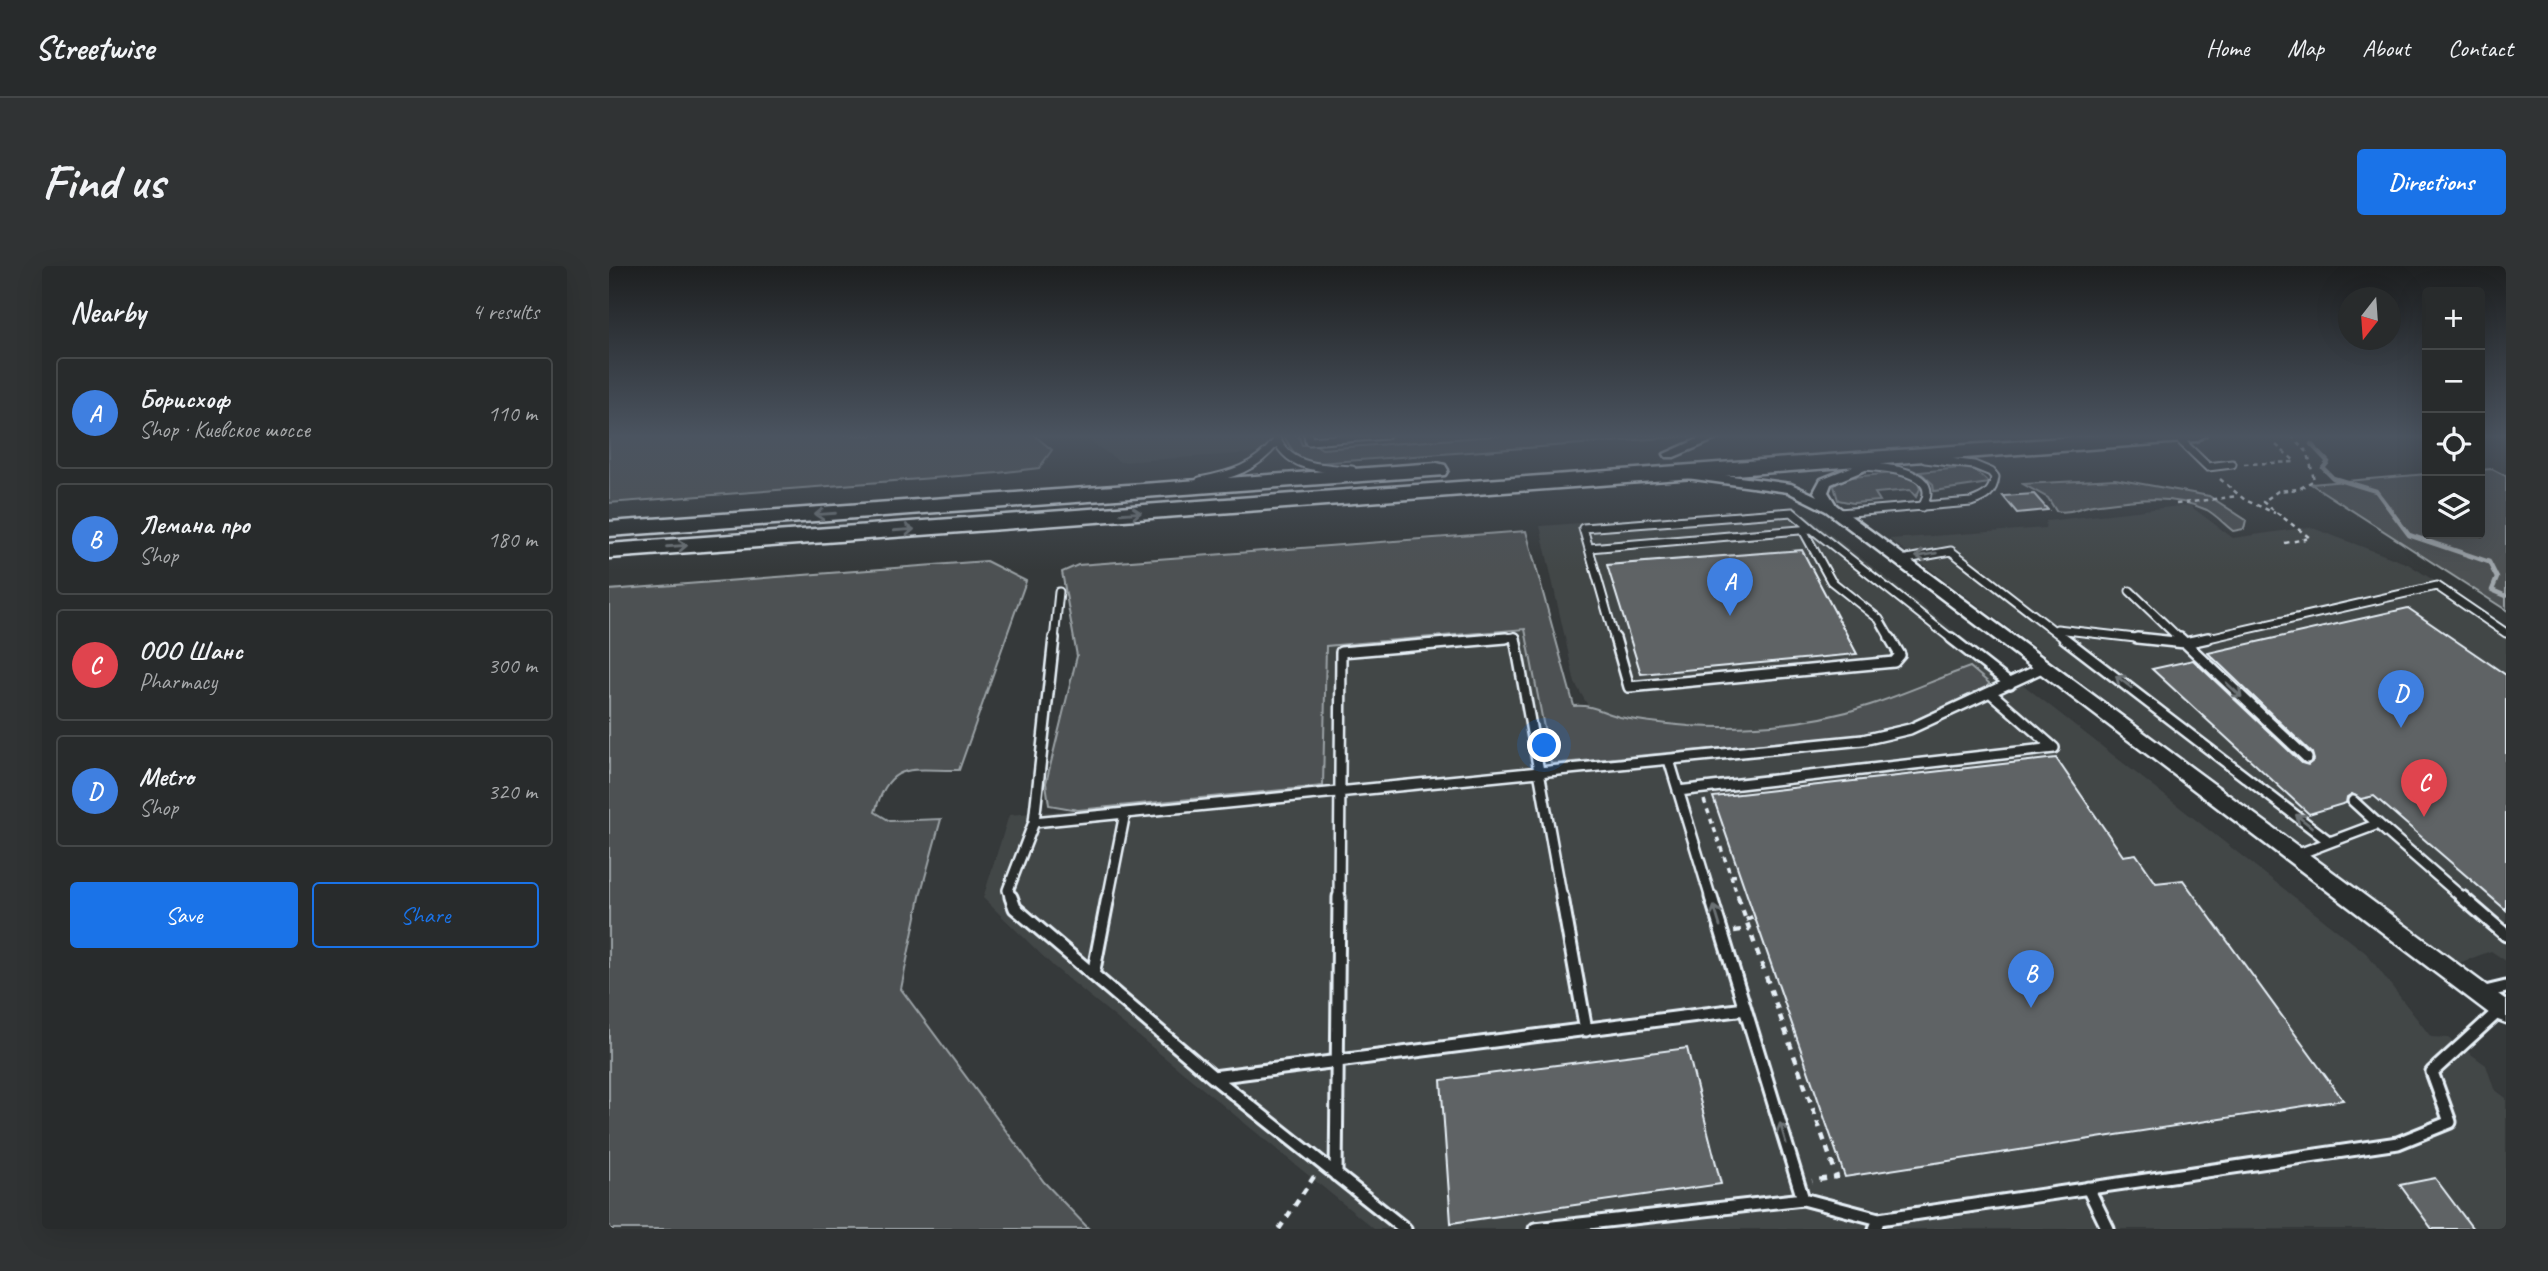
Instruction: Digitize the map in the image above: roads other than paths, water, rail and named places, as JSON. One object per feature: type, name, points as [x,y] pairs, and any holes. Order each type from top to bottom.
[{"type":"highway","points":[[609,529],[1296,480]]},
{"type":"highway","points":[[609,551],[1480,480]]},
{"type":"street","points":[[1752,480],[1791,488],[1835,511],[2503,1011]]},
{"type":"street","points":[[1828,480],[1822,485],[1821,492],[1835,511]]},
{"type":"lane","points":[[1163,489],[1202,480]]},
{"type":"lane","points":[[1920,480],[1925,482],[1930,491],[1929,499],[1922,507]]},
{"type":"lane","points":[[1835,511],[1971,502],[1989,495],[1993,490],[1994,480]]},
{"type":"lane","points":[[1793,512],[1807,530],[1831,581],[1879,619],[1900,654],[1894,662],[1629,687],[1583,527],[1793,512]]},
{"type":"lane","points":[[1589,548],[1807,530],[2010,684]]},
{"type":"lane","points":[[1901,560],[1951,551],[2055,628],[2330,842]]},
{"type":"lane","points":[[2055,628],[2185,643],[2437,586],[2506,633]]},
{"type":"lane","points":[[2130,591],[2307,758]]},
{"type":"lane","points":[[1059,592],[1034,822],[1008,890],[1015,908],[1213,1077],[1405,1229]]},
{"type":"lane","points":[[1336,1175],[1341,652],[1515,637],[1585,1030]]},
{"type":"lane","points":[[1034,822],[1863,740],[1910,729],[2044,667]]},
{"type":"lane","points":[[1678,790],[2054,748],[1991,693]]},
{"type":"lane","points":[[1669,760],[1803,1199]]},
{"type":"lane","points":[[2353,802],[2506,935]]},
{"type":"lane","points":[[1094,975],[1125,813]]},
{"type":"lane","points":[[2295,855],[2378,824]]},
{"type":"lane","points":[[2479,993],[2506,987]]},
{"type":"lane","points":[[1213,1077],[1745,1009]]},
{"type":"lane","points":[[1535,1229],[1803,1199],[1877,1224],[2088,1188],[2398,1143],[2450,1122],[2432,1072],[2503,1011]]},
{"type":"lane","points":[[2088,1188],[2108,1229]]},
{"type":"waterway","points":[[2339,480],[2376,491],[2409,535],[2489,562],[2497,578],[2492,590],[2506,596]]},
{"type":"place","name":"Борисхоф","points":[[1730,616]]},
{"type":"place","name":"Metro","points":[[2401,728]]},
{"type":"place","name":"ООО Шанс","points":[[2424,817]]},
{"type":"place","name":"Лемана про","points":[[2031,1008]]}]
